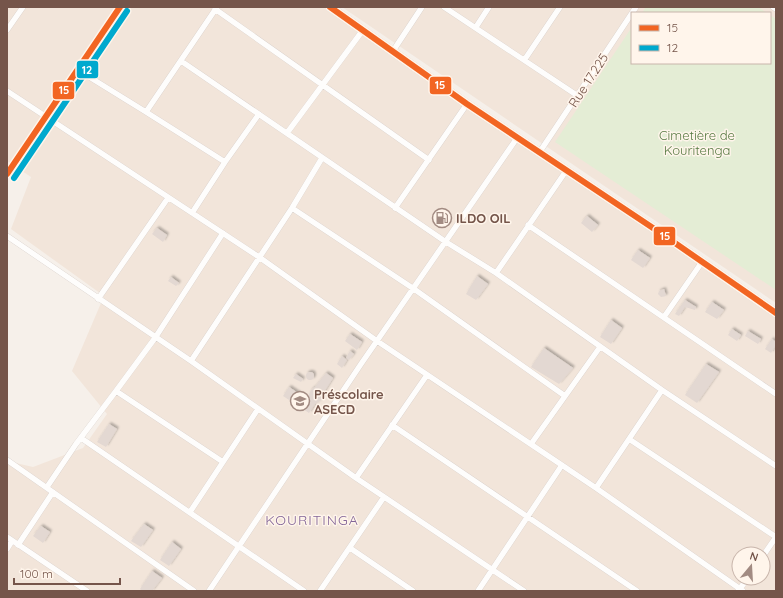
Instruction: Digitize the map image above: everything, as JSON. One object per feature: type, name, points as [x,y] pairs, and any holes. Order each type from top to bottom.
[{"type":"main road","points":[[330,7],[467,104],[776,312]]},
{"type":"street","points":[[7,30],[9,24],[22,7]]},
{"type":"street","points":[[7,174],[120,7]]},
{"type":"street","points":[[393,51],[422,7]]},
{"type":"street","points":[[444,7],[525,59],[578,96]]},
{"type":"street","points":[[476,27],[489,7]]},
{"type":"street","points":[[525,59],[560,7]]},
{"type":"street","points":[[146,112],[216,8],[429,160]]},
{"type":"street","name":"Rue 17.225","points":[[539,153],[631,15]]},
{"type":"street","points":[[287,133],[363,30]]},
{"type":"street","points":[[181,61],[395,208],[496,273],[662,390],[776,466]]},
{"type":"street","points":[[78,70],[225,162]]},
{"type":"street","points":[[7,91],[45,118],[259,257],[377,341],[596,488],[741,590]]},
{"type":"street","points":[[395,208],[467,104]]},
{"type":"street","points":[[192,213],[225,162],[259,114]]},
{"type":"street","points":[[209,591],[377,341],[517,138]]},
{"type":"street","points":[[191,361],[292,208],[322,158]]},
{"type":"street","points":[[496,273],[566,171]]},
{"type":"street","points":[[98,299],[168,198]]},
{"type":"street","points":[[292,208],[414,289],[565,396]]},
{"type":"street","points":[[528,225],[776,394]]},
{"type":"street","points":[[47,487],[81,438],[155,338],[223,233]]},
{"type":"street","points":[[7,236],[155,338],[191,361],[307,445],[524,591]]},
{"type":"street","points":[[664,317],[702,262]]},
{"type":"street","points":[[531,444],[600,347]]},
{"type":"street","points":[[356,478],[427,375]]},
{"type":"street","points":[[596,488],[662,390]]},
{"type":"street","points":[[116,391],[223,462]]},
{"type":"street","points":[[190,512],[258,409]]},
{"type":"street","points":[[392,425],[637,591]]},
{"type":"street","points":[[81,438],[304,591]]},
{"type":"street","points":[[629,439],[776,537],[770,546]]},
{"type":"street","points":[[7,460],[194,591]]},
{"type":"street","points":[[478,591],[562,465]]},
{"type":"street","points":[[18,546],[53,492]]},
{"type":"street","points":[[320,591],[384,497]]},
{"type":"street","points":[[7,549],[10,539],[18,546],[87,591]]},
{"type":"street","points":[[350,548],[413,591]]},
{"type":"shaded area","points":[[7,7],[325,7],[564,165],[776,308],[776,591],[7,591],[7,461],[33,467],[83,448],[107,414],[72,371],[104,296],[11,229],[31,177],[7,161]]},
{"type":"shaded area","points":[[342,7],[776,7],[776,303]]},
{"type":"green space","points":[[646,7],[758,7],[766,12],[643,12]]},
{"type":"green space","name":"Cimetière de Kouritenga","points":[[771,16],[776,19],[776,290],[555,142],[631,28],[631,64],[771,64]]},
{"type":"building","points":[[587,216],[598,225],[592,232],[581,223]]},
{"type":"building","points":[[157,228],[167,235],[163,242],[152,234]]},
{"type":"building","points":[[638,250],[650,258],[643,268],[631,260]]},
{"type":"building","points":[[477,276],[488,284],[476,300],[466,294]]},
{"type":"building","points":[[171,277],[179,283],[176,286],[168,281]]},
{"type":"building","points":[[664,289],[666,296],[661,297],[658,294],[659,291]]},
{"type":"building","points":[[685,300],[696,307],[695,310],[685,307],[679,316],[675,314]]},
{"type":"building","points":[[712,302],[724,310],[717,319],[705,312]]},
{"type":"building","points":[[611,320],[622,328],[611,344],[600,337]]},
{"type":"building","points":[[732,329],[741,335],[737,341],[728,335]]},
{"type":"building","points":[[748,331],[761,339],[758,344],[745,336]]},
{"type":"building","points":[[350,334],[362,342],[357,350],[345,341]]},
{"type":"building","points":[[772,339],[776,342],[776,345],[771,353],[765,349]]},
{"type":"building","points":[[544,348],[573,368],[559,384],[531,367]]},
{"type":"building","points":[[350,351],[354,354],[349,360],[346,358]]},
{"type":"building","points":[[342,356],[347,360],[342,368],[337,364]]},
{"type":"building","points":[[706,364],[719,372],[697,403],[685,395]]},
{"type":"building","points":[[308,372],[312,372],[314,376],[312,380],[308,380],[306,378],[306,374]]},
{"type":"building","points":[[326,373],[333,378],[324,392],[323,399],[315,404],[309,413],[283,396],[289,387],[307,399],[311,390]]},
{"type":"building","points":[[296,374],[303,379],[301,382],[293,378]]},
{"type":"building","points":[[109,424],[117,429],[106,447],[97,442]]},
{"type":"building","points":[[144,524],[153,530],[141,547],[131,541]]},
{"type":"building","points":[[41,526],[50,532],[43,543],[33,536]]},
{"type":"building","points":[[172,542],[181,549],[169,566],[160,560]]},
{"type":"building","points":[[152,571],[162,578],[152,591],[142,591],[140,589]]},
{"type":"transit line","name":"15","points":[[7,174],[120,7]]},
{"type":"transit line","name":"15","points":[[330,7],[467,104],[662,234],[776,313]]},
{"type":"transit line","name":"12","points":[[14,178],[127,11]]},
{"type":"place","name":"ILDO OIL","points":[[442,218]]},
{"type":"place","name":"Préscolaire ASECD","points":[[300,401]]},
{"type":"district","name":"KOURITINGA","points":[[312,520]]}]
